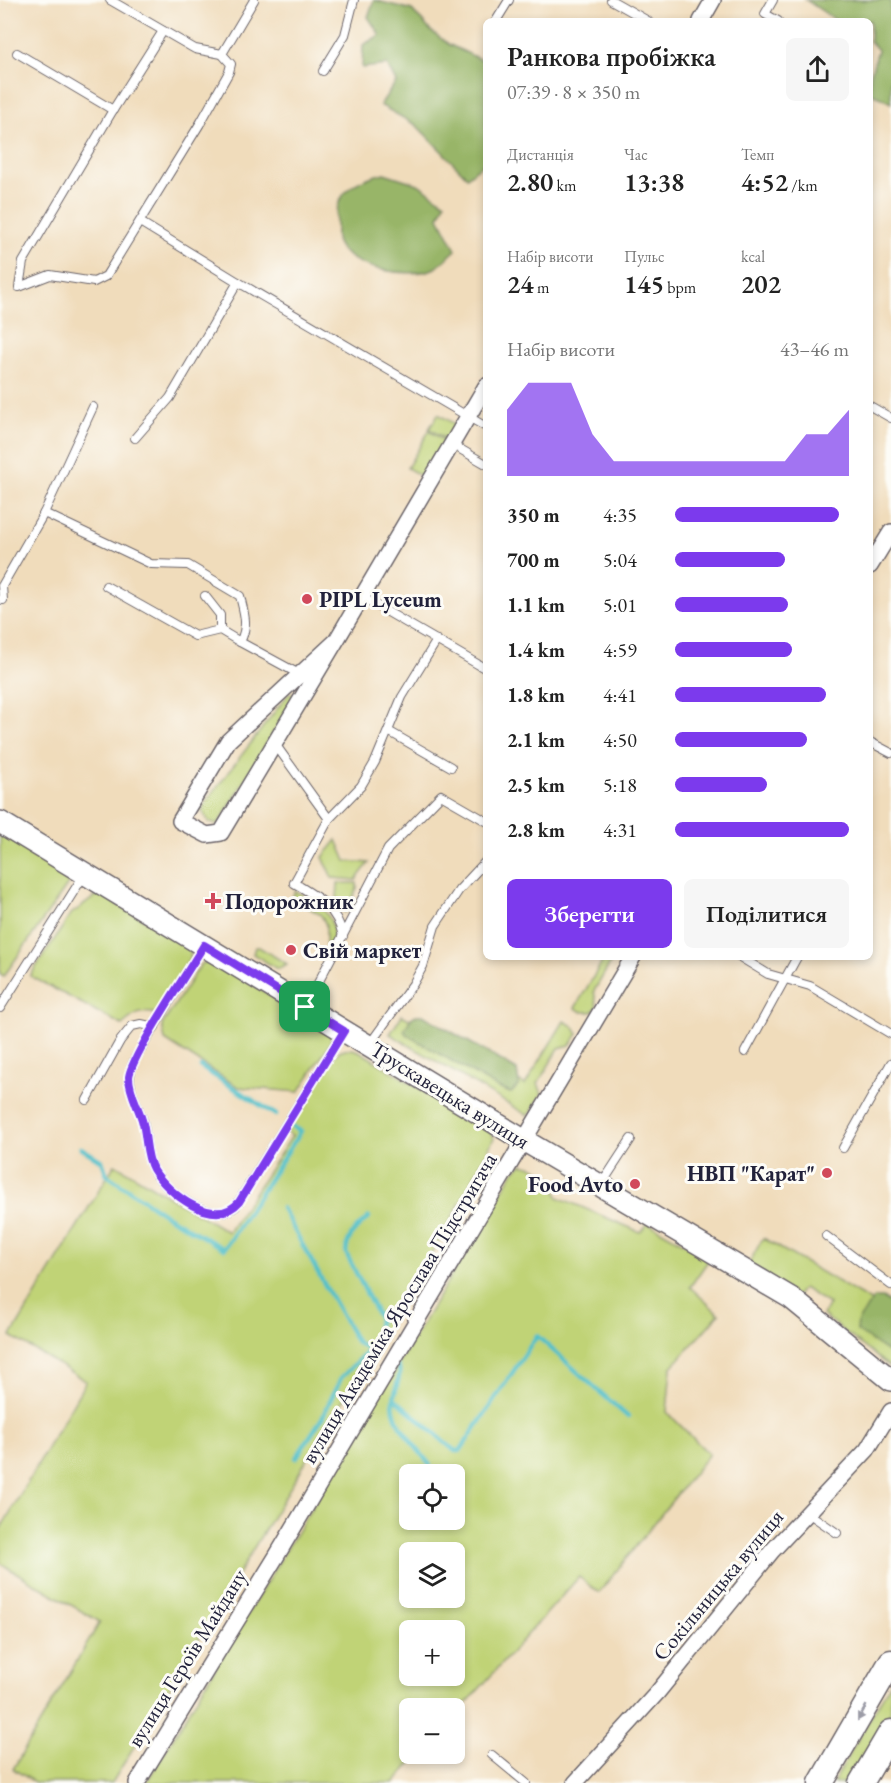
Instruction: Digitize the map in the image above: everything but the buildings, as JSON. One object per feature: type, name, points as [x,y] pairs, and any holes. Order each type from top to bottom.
[{"type":"main road","points":[[821,1783],[891,1662]]},
{"type":"main road","points":[[861,1783],[891,1732]]},
{"type":"street","points":[[703,18],[713,0]]},
{"type":"street","points":[[336,641],[228,741],[180,821],[207,836],[221,833],[275,744],[453,445],[483,391]]},
{"type":"street","points":[[873,561],[891,532]]},
{"type":"street","name":"Трускавецька вулиця","points":[[0,822],[525,1141],[791,1298],[891,1380]]},
{"type":"street","name":"вулиця Академіка Ярослава Підстригача","points":[[276,1557],[631,960]]},
{"type":"street","name":"Сокільницька вулиця","points":[[575,1783],[657,1693],[772,1551],[867,1450],[891,1411]]},
{"type":"street","name":"вулиця Героїв Майдану","points":[[137,1783],[276,1557]]},
{"type":"lane","points":[[110,0],[195,49],[222,54],[231,64],[229,72],[103,280],[94,282],[50,275],[19,287],[23,262],[113,110],[163,31]]},
{"type":"lane","points":[[222,54],[254,0]]},
{"type":"lane","points":[[323,71],[345,35],[354,0]]},
{"type":"lane","points":[[498,18],[509,0]]},
{"type":"lane","points":[[611,0],[643,18]]},
{"type":"lane","points":[[763,17],[773,0]]},
{"type":"lane","points":[[17,54],[113,110]]},
{"type":"lane","points":[[140,222],[483,425]]},
{"type":"lane","points":[[135,438],[170,398],[238,282]]},
{"type":"lane","points":[[3,600],[3,586],[44,513],[93,407]]},
{"type":"lane","points":[[873,408],[891,418]]},
{"type":"lane","points":[[453,445],[483,462]]},
{"type":"lane","points":[[44,513],[151,564],[188,565],[240,596],[246,618],[246,631],[240,642]]},
{"type":"lane","points":[[106,586],[195,636],[220,630],[299,674]]},
{"type":"lane","points":[[205,596],[220,615],[220,630]]},
{"type":"lane","points":[[362,597],[483,667]]},
{"type":"lane","points":[[343,936],[335,913],[322,900],[294,883],[328,819],[361,786],[390,732],[402,697],[437,640]]},
{"type":"lane","points":[[390,732],[451,767]]},
{"type":"lane","points":[[873,743],[891,753]]},
{"type":"lane","points":[[275,744],[328,819]]},
{"type":"lane","points":[[305,1007],[388,849],[432,802],[441,795],[483,818]]},
{"type":"lane","points":[[369,1045],[413,984],[423,966],[435,926],[459,890],[483,864]]},
{"type":"lane","points":[[0,1008],[85,874]]},
{"type":"lane","points":[[204,945],[135,1059],[129,1076],[133,1096],[143,1123],[150,1163],[162,1180],[178,1194],[205,1210],[219,1214],[232,1209],[239,1202],[344,1031]]},
{"type":"lane","points":[[745,960],[768,974],[810,986],[891,1034]]},
{"type":"lane","points":[[745,1052],[796,960]]},
{"type":"lane","points":[[87,1100],[120,1041],[132,1026],[141,1024],[155,1027]]},
{"type":"lane","points":[[843,1148],[891,1063]]},
{"type":"lane","points":[[600,1186],[631,1139]]},
{"type":"lane","points":[[826,1236],[891,1285]]},
{"type":"lane","points":[[808,1513],[837,1533]]},
{"type":"lane","points":[[492,1755],[526,1783]]},
{"type":"green space","points":[[374,0],[412,10],[431,31],[450,45],[483,61],[483,164],[467,177],[416,125],[380,105],[396,82],[387,65],[362,68],[363,45],[380,35],[368,17]]},
{"type":"green space","points":[[806,0],[891,0],[891,103],[873,94],[873,66],[878,50],[873,44],[873,18],[833,18]]},
{"type":"green space","points":[[384,173],[418,184],[445,203],[439,217],[456,250],[435,268],[412,273],[382,270],[354,260],[343,252],[337,243],[336,214],[343,196],[348,189],[364,179]]},
{"type":"green space","points":[[438,414],[458,426],[449,441],[429,429]]},
{"type":"green space","points":[[429,431],[447,442],[425,478],[407,468]]},
{"type":"green space","points":[[289,693],[296,695],[218,825],[209,822],[202,811],[205,803]]},
{"type":"green space","points":[[0,832],[73,877],[4,976],[0,974]]},
{"type":"green space","points":[[337,840],[346,861],[369,863],[356,880],[332,878],[323,857]]},
{"type":"green space","points":[[338,883],[357,883],[357,889],[345,913],[337,899]]},
{"type":"green space","points":[[295,891],[315,902],[328,916],[333,935],[326,957],[326,925],[321,915],[292,898]]},
{"type":"green space","points":[[99,894],[189,944],[191,956],[156,1014],[146,1012],[138,1014],[122,1025],[30,976],[71,914]]},
{"type":"green space","points":[[255,947],[259,947],[287,964],[277,969],[253,954]]},
{"type":"green space","points":[[212,960],[331,1032],[331,1042],[299,1092],[238,1087],[165,1040],[162,1025],[201,964]]},
{"type":"green space","points":[[603,960],[612,960],[594,991],[597,1007],[592,1012],[582,1012],[575,1008]]},
{"type":"green space","points":[[402,1015],[525,1085],[564,1021],[573,1026],[578,1034],[570,1045],[559,1048],[538,1083],[542,1094],[530,1114],[527,1115],[390,1034]]},
{"type":"green space","points":[[423,1015],[517,1070],[519,1085],[511,1093],[498,1088],[407,1035],[404,1031],[411,1018]]},
{"type":"green space","points":[[341,1050],[359,1051],[491,1132],[494,1138],[448,1226],[112,1783],[36,1783],[13,1769],[100,1622],[0,1563],[0,1530],[86,1381],[11,1336],[115,1164],[228,1232],[292,1136],[286,1132],[335,1055]]},
{"type":"green space","points":[[522,1164],[534,1167],[552,1178],[558,1197],[640,1232],[648,1223],[710,1258],[690,1287],[719,1314],[671,1368],[667,1412],[709,1454],[599,1593],[579,1577],[465,1705],[465,1698],[399,1698],[399,1764],[411,1764],[394,1783],[146,1783],[514,1171]]},
{"type":"green space","points":[[763,1238],[891,1313],[891,1368],[823,1315],[829,1304],[803,1288],[796,1297],[749,1263]]},
{"type":"green space","points":[[874,1298],[883,1298],[891,1303],[891,1354],[857,1331],[858,1321]]},
{"type":"green space","points":[[891,1682],[891,1711],[849,1783],[833,1783]]},
{"type":"waterway","points":[[201,1067],[276,1115]]},
{"type":"waterway","points":[[81,1148],[102,1161],[107,1175],[167,1216],[224,1249],[301,1131],[293,1127]]},
{"type":"waterway","points":[[282,1208],[357,1343],[369,1349]]},
{"type":"waterway","points":[[296,1458],[322,1418],[341,1378],[369,1349],[377,1334],[379,1318],[346,1253],[351,1237],[369,1217]]},
{"type":"waterway","points":[[398,1366],[400,1372],[394,1398],[455,1451],[460,1451],[537,1336],[628,1417]]},
{"type":"waterway","points":[[394,1398],[395,1415],[429,1464]]},
{"type":"place","name":"PIPL Lyceum","points":[[307,599]]},
{"type":"place","name":"Подорожник","points":[[213,901]]},
{"type":"place","name":"Свiй маркет","points":[[291,950]]},
{"type":"place","name":"НВП \"Карат\"","points":[[827,1173]]},
{"type":"place","name":"Food Avto","points":[[635,1184]]},
{"type":"route","points":[[204,945],[305,1007],[344,1031],[236,1206],[223,1213],[214,1214],[169,1188],[150,1163],[141,1114],[133,1096],[129,1076],[135,1059],[204,945]]}]
